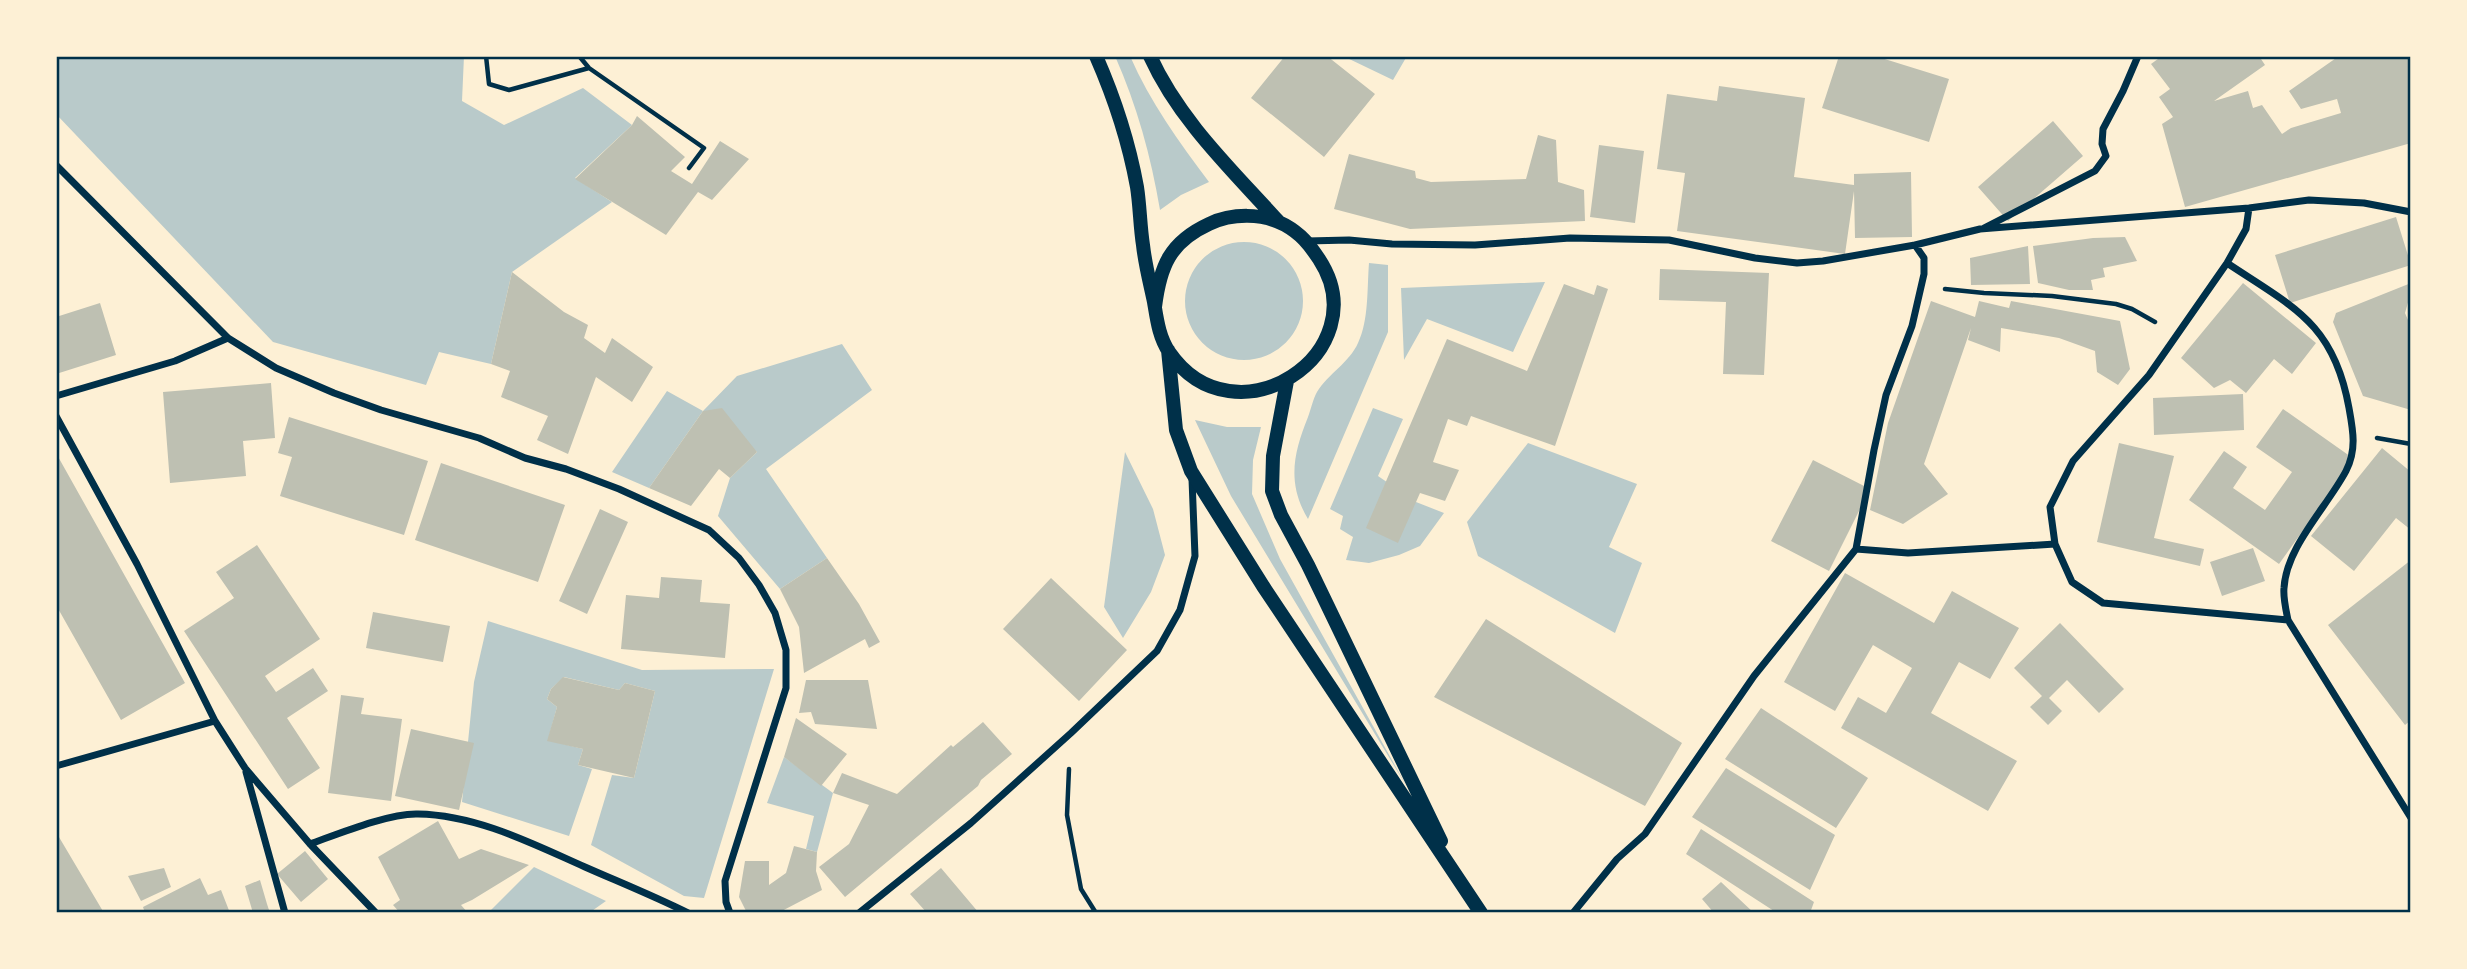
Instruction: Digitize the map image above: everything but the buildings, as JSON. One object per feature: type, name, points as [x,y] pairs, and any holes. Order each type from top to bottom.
[{"type":"main road","points":[[1096,56],[1121,125],[1137,187],[1143,245],[1158,330],[1168,350],[1182,368],[1200,382],[1222,390],[1244,393],[1287,381],[1308,364],[1324,342],[1332,316],[1332,287],[1323,265],[1307,241],[1278,221],[1200,134],[1180,108],[1150,56]]},
{"type":"main road","points":[[1155,307],[1159,277],[1172,251],[1194,231],[1220,218],[1250,215],[1278,221]]},
{"type":"main road","points":[[1168,350],[1176,430],[1191,471],[1263,586],[1481,913]]},
{"type":"main road","points":[[1287,381],[1273,456],[1272,491],[1281,515],[1308,565],[1465,889]]},
{"type":"street","points":[[1980,229],[2095,171],[2106,156],[2102,144],[2103,129],[2138,56]]},
{"type":"street","points":[[56,165],[228,338],[276,368],[381,410],[479,438],[525,458],[566,469],[619,489],[709,530],[739,558],[775,612],[786,650],[786,688],[726,881],[726,902],[730,913]]},
{"type":"street","points":[[1307,241],[1475,245],[1570,238],[1669,240],[1755,258],[1797,263],[1915,246],[1980,229],[2249,208],[2309,200],[2364,203],[2411,212]]},
{"type":"street","points":[[2249,208],[2246,229],[2227,263],[2149,375],[2073,461],[2050,507],[2054,544],[2072,582],[2103,603],[2288,620]]},
{"type":"street","points":[[1573,913],[1617,859],[1645,834],[1754,676],[1856,549],[1886,395],[1912,326],[1922,284],[1924,258],[1915,246]]},
{"type":"street","points":[[2227,263],[2305,315],[2326,341],[2344,382],[2355,440],[2348,468],[2300,543],[2288,567],[2284,589],[2288,620],[2411,818]]},
{"type":"street","points":[[56,396],[175,361],[228,338]]},
{"type":"street","points":[[56,416],[137,564],[215,721],[245,768],[310,844],[376,913]]},
{"type":"street","points":[[859,913],[971,823],[1071,733],[1157,650],[1180,610],[1195,555],[1191,471]]},
{"type":"street","points":[[1856,549],[1908,552],[2054,544]]},
{"type":"street","points":[[56,766],[215,721]]},
{"type":"street","points":[[245,768],[285,913]]},
{"type":"street","points":[[310,844],[371,823],[415,813],[452,817],[528,842],[688,913]]},
{"type":"path","points":[[486,56],[489,84],[509,90],[589,68]]},
{"type":"path","points":[[579,56],[589,68],[704,148],[689,168]]},
{"type":"path","points":[[1922,284],[1952,290],[2052,296],[2116,304],[2132,309],[2154,322],[2174,339]]},
{"type":"path","points":[[2355,440],[2382,438],[2411,444]]},
{"type":"path","points":[[1071,733],[1067,815],[1081,889],[1096,913]]},
{"type":"shaded area","points":[[56,56],[464,56],[462,101],[504,125],[583,88],[632,125],[575,178],[612,202],[512,272],[491,364],[439,352],[426,385],[273,342],[56,114]]},
{"type":"shaded area","points":[[1115,56],[1130,56],[1156,106],[1209,182],[1181,195],[1160,210],[1142,132]]},
{"type":"shaded area","points":[[1343,56],[1407,56],[1393,80]]},
{"type":"shaded area","points":[[1244,242],[1267,246],[1286,259],[1299,278],[1303,301],[1299,324],[1286,343],[1267,356],[1244,360],[1221,356],[1202,343],[1189,324],[1185,301],[1189,278],[1202,259],[1221,246]]},
{"type":"shaded area","points":[[1369,263],[1388,265],[1388,332],[1308,519],[1297,493],[1294,469],[1296,456],[1317,392],[1349,357],[1362,334]]},
{"type":"shaded area","points":[[1545,282],[1513,352],[1427,319],[1404,360],[1401,288]]},
{"type":"shaded area","points":[[842,344],[872,390],[766,469],[827,558],[780,589],[718,516],[730,478],[757,452],[703,411],[737,376]]},
{"type":"shaded area","points":[[667,391],[703,411],[649,488],[612,472]]},
{"type":"shaded area","points":[[1373,408],[1403,419],[1378,476],[1416,502],[1444,513],[1420,546],[1369,563],[1346,560],[1353,537],[1340,529],[1343,516],[1330,509]]},
{"type":"shaded area","points":[[1195,420],[1227,427],[1261,427],[1253,460],[1252,494],[1280,559],[1407,787],[1231,496]]},
{"type":"shaded area","points":[[1528,443],[1637,484],[1609,547],[1642,563],[1615,633],[1478,556],[1467,522]]},
{"type":"shaded area","points":[[1125,452],[1153,509],[1165,555],[1151,592],[1123,638],[1104,607]]},
{"type":"shaded area","points":[[488,621],[642,670],[774,669],[704,898],[684,896],[591,845],[612,775],[634,778],[655,691],[625,683],[619,690],[564,677],[551,689],[547,699],[557,707],[548,740],[583,749],[578,765],[592,769],[569,836],[462,802],[474,682]]},
{"type":"shaded area","points":[[784,757],[833,793],[817,852],[806,849],[814,816],[767,803]]},
{"type":"shaded area","points":[[534,867],[606,901],[589,913],[488,913]]}]
